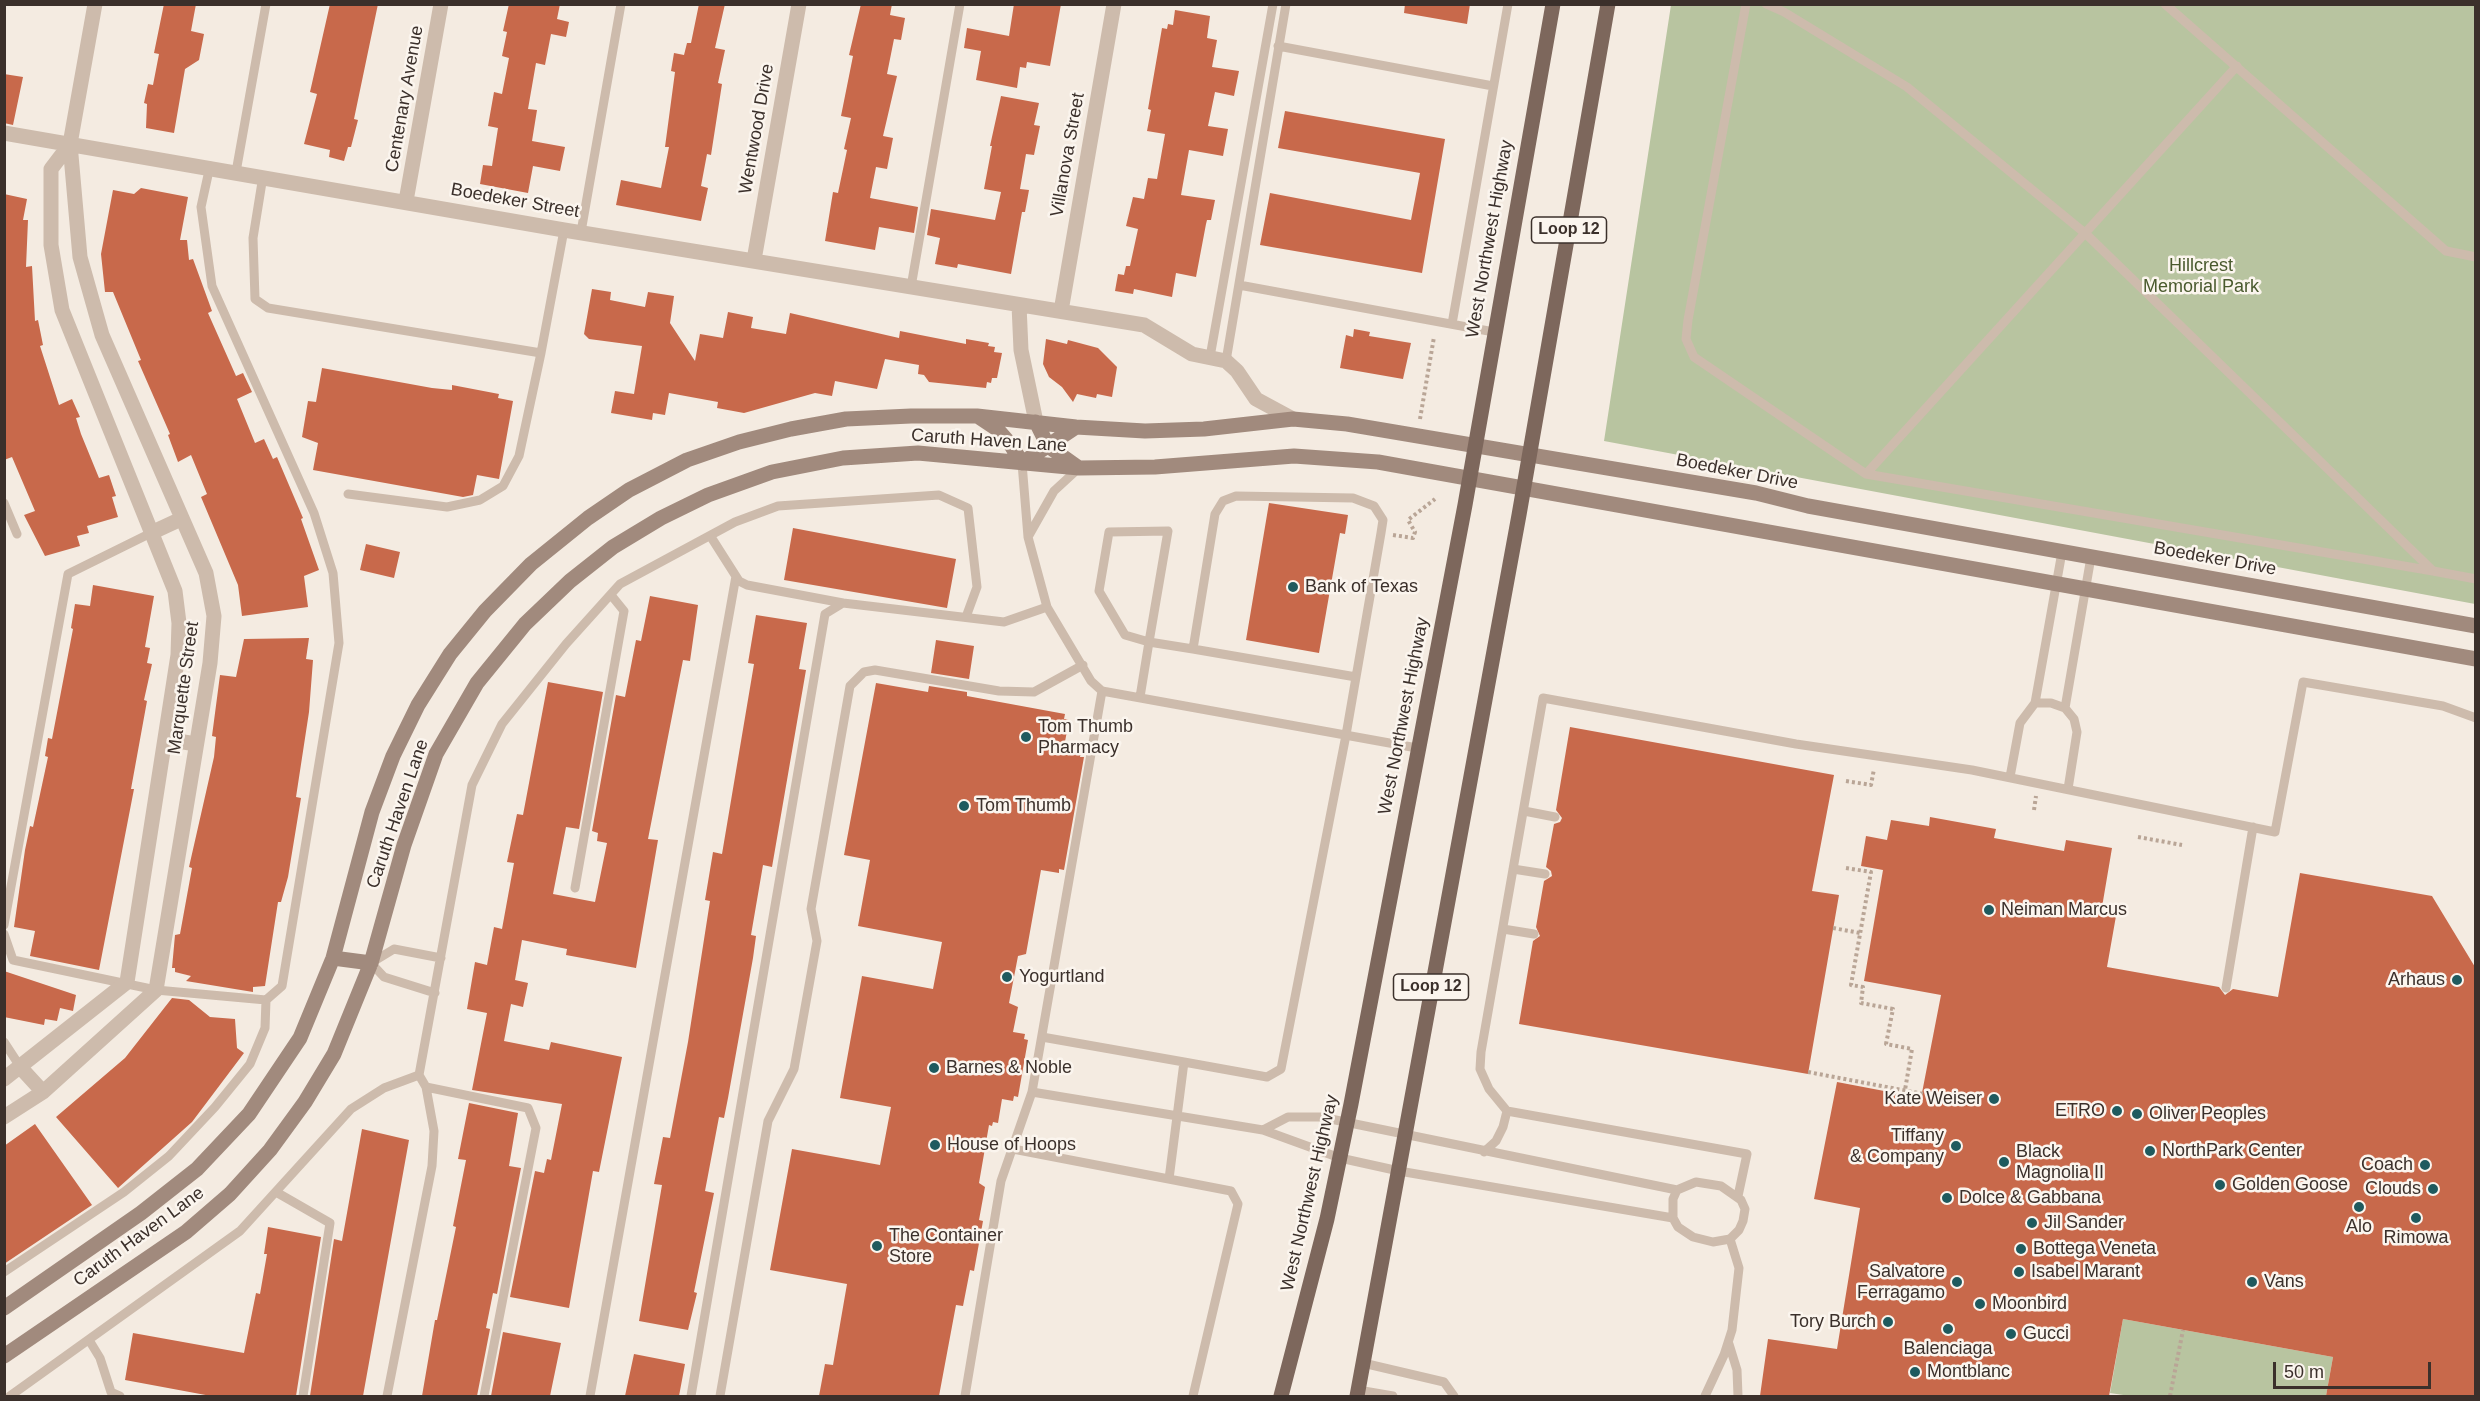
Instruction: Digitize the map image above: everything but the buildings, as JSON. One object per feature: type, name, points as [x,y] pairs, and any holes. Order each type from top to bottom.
[{"type":"main road","name":"West Northwest Highway","points":[[1281,1396],[1327,1219],[1347,1123],[1475,445],[1553,4]]},
{"type":"main road","name":"Loop 12","points":[[1358,1394],[1529,455],[1608,4]]},
{"type":"main road","name":"Caruth Haven Lane","points":[[4,1308],[141,1213],[197,1169],[249,1114],[300,1038],[333,958],[372,812],[393,756],[418,705],[450,654],[485,610],[531,564],[588,518],[629,490],[687,460],[739,442],[846,419],[977,416],[1076,427],[1145,431],[1192,429],[1293,419]]},
{"type":"main road","points":[[977,416],[997,429],[1022,463],[1076,427]]},
{"type":"main road","name":"Boedeker Drive","points":[[1293,419],[1347,424],[1756,493],[1808,506],[2475,626]]},
{"type":"main road","points":[[1036,422],[1048,446],[1079,468]]},
{"type":"main road","name":"Caruth Haven Lane","points":[[4,1356],[186,1232],[230,1194],[270,1150],[305,1102],[334,1054],[371,963],[404,845],[436,754],[477,683],[525,624],[570,581],[605,554],[661,518],[708,495],[772,472],[843,458],[918,453],[1079,468],[1155,467],[1294,456],[1378,462],[1523,488]]},
{"type":"main road","points":[[1523,488],[2475,659]]},
{"type":"main road","points":[[333,958],[371,963]]},
{"type":"street","name":"Marquette Street","points":[[95,4],[70,144],[80,257],[102,335],[206,573],[214,616],[210,663],[156,990]]},
{"type":"street","name":"Centenary Avenue","points":[[406,201],[441,4]]},
{"type":"street","name":"Wentwood Drive","points":[[754,260],[799,4]]},
{"type":"street","name":"Villanova Street","points":[[1061,311],[1114,4]]},
{"type":"street","name":"Boedeker Street","points":[[4,132],[210,166],[564,230],[1019,305]]},
{"type":"street","name":"Marquette Street","points":[[70,144],[51,169],[51,245],[62,310],[153,532],[175,591],[179,623],[178,655],[127,982]]},
{"type":"street","points":[[1036,422],[1021,350],[1019,305],[1144,325],[1192,354],[1226,361]]},
{"type":"street","name":"Boedeker Drive","points":[[1226,361],[1237,371],[1256,399],[1293,419]]},
{"type":"street","points":[[153,532],[181,519]]},
{"type":"street","points":[[165,739],[196,744]]},
{"type":"street","points":[[4,1079],[21,1068],[127,982]]},
{"type":"street","points":[[4,1117],[43,1092],[156,990]]},
{"type":"street","points":[[21,1068],[43,1092]]},
{"type":"lane","points":[[236,172],[266,4]]},
{"type":"lane","points":[[581,232],[621,4]]},
{"type":"lane","points":[[911,288],[960,4]]},
{"type":"lane","points":[[1210,357],[1273,4]]},
{"type":"lane","points":[[1226,361],[1286,4]]},
{"type":"lane","points":[[1452,324],[1508,4]]},
{"type":"lane","points":[[1746,4],[1686,339],[1694,357],[1866,474],[2475,579]]},
{"type":"lane","points":[[1766,4],[1784,12],[1907,87],[2086,234],[2433,571]]},
{"type":"lane","points":[[2165,4],[2446,251],[2475,257]]},
{"type":"lane","points":[[1278,46],[1493,86]]},
{"type":"lane","points":[[1866,474],[2237,66]]},
{"type":"lane","points":[[4,934],[13,960],[127,982],[156,990],[266,1000],[282,986],[339,644],[333,573],[314,513],[212,286],[201,207],[210,166]]},
{"type":"lane","points":[[263,176],[253,238],[255,299],[267,308],[541,353]]},
{"type":"lane","points":[[348,494],[447,507],[480,500],[503,486],[519,456],[564,230]]},
{"type":"lane","points":[[1239,285],[1494,332]]},
{"type":"lane","points":[[1022,463],[1028,537],[1047,607],[1091,681],[1102,691],[1417,748]]},
{"type":"lane","points":[[1028,537],[1054,491],[1079,468]]},
{"type":"lane","points":[[387,1396],[432,1166],[434,1131],[426,1087],[419,1076],[472,785],[502,724],[566,644],[620,584],[711,537],[735,522],[778,506],[939,495],[968,508],[976,587],[966,617]]},
{"type":"lane","points":[[1042,1037],[1267,1077],[1281,1069],[1346,735],[1383,520],[1374,506],[1353,498],[1236,496],[1223,501],[1215,514],[1192,649]]},
{"type":"lane","points":[[4,503],[17,534]]},
{"type":"lane","points":[[1140,697],[1149,642],[1168,531],[1109,532],[1099,591],[1125,635],[1149,642],[1356,677]]},
{"type":"lane","points":[[4,925],[68,574],[153,532]]},
{"type":"lane","points":[[711,537],[736,576],[747,585],[843,603],[1004,622],[1047,607]]},
{"type":"lane","points":[[2010,777],[2020,723],[2035,703],[2062,552]]},
{"type":"lane","points":[[2065,708],[2091,557]]},
{"type":"lane","points":[[590,1396],[736,576]]},
{"type":"lane","points":[[575,888],[624,611],[611,595]]},
{"type":"lane","points":[[691,1396],[825,614],[843,603]]},
{"type":"lane","points":[[720,1396],[768,1121],[794,1070],[817,940],[811,909],[850,686],[864,672],[875,670],[999,691],[1034,692],[1083,665]]},
{"type":"lane","points":[[1738,1196],[1747,1154],[1507,1111],[1489,1089],[1480,1069],[1480,1052],[1543,698],[1796,744],[1876,754],[2010,777],[2275,832],[2303,682],[2443,706],[2475,718]]},
{"type":"lane","points":[[964,1396],[1001,1181],[1032,1092],[1102,691]]},
{"type":"lane","points":[[2035,703],[2051,703],[2065,708],[2074,719],[2077,732],[2068,789]]},
{"type":"lane","points":[[1524,811],[1555,817]]},
{"type":"lane","points":[[2226,988],[2253,827]]},
{"type":"lane","points":[[1513,869],[1545,874]]},
{"type":"lane","points":[[1503,929],[1534,934]]},
{"type":"lane","points":[[435,993],[384,977],[371,963],[394,949],[441,958]]},
{"type":"lane","points":[[4,1272],[124,1192],[169,1156],[215,1107],[250,1064],[265,1028],[266,1000]]},
{"type":"lane","points":[[4,1042],[21,1068]]},
{"type":"lane","points":[[1169,1179],[1185,1062]]},
{"type":"lane","points":[[10,1396],[240,1231],[351,1109],[384,1088],[419,1076]]},
{"type":"lane","points":[[426,1087],[528,1108],[536,1128],[484,1396]]},
{"type":"lane","points":[[1032,1092],[1263,1130],[1340,1158],[1399,1171],[1673,1218]]},
{"type":"lane","points":[[1484,1152],[1500,1134],[1507,1111]]},
{"type":"lane","points":[[1263,1130],[1288,1117],[1321,1117],[1404,1136],[1677,1190],[1687,1185],[1708,1183],[1721,1186],[1738,1196],[1745,1209],[1743,1221],[1730,1239],[1713,1242],[1693,1237],[1678,1227],[1673,1218],[1673,1199],[1677,1190]]},
{"type":"lane","points":[[1013,1149],[1231,1191],[1238,1204],[1193,1396]]},
{"type":"lane","points":[[276,1192],[330,1223],[303,1396]]},
{"type":"lane","points":[[1705,1396],[1729,1344],[1739,1268],[1730,1239]]},
{"type":"lane","points":[[89,1340],[100,1358],[111,1392],[120,1396]]},
{"type":"lane","points":[[1729,1344],[1736,1363],[1738,1396]]},
{"type":"lane","points":[[1363,1364],[1444,1382],[1454,1396]]},
{"type":"lane","points":[[1358,1394],[1393,1396]]},
{"type":"path","points":[[1420,421],[1434,337]]},
{"type":"path","points":[[1381,532],[1413,538],[1415,532],[1408,520],[1435,499]]},
{"type":"path","points":[[1846,781],[1871,785]]},
{"type":"path","points":[[2138,837],[2182,845]]},
{"type":"path","points":[[1846,868],[1871,872],[1851,985],[1863,987],[1861,1002],[1893,1009],[1886,1044],[1912,1049],[1905,1090]]},
{"type":"path","points":[[1833,928],[1860,933]]},
{"type":"path","points":[[1808,1072],[1955,1100]]},
{"type":"path","points":[[2170,1396],[2183,1330]]},
{"type":"green space","name":"Hillcrest Memorial Park","points":[[1671,5],[2475,5],[2475,604],[1604,441]]},
{"type":"green space","points":[[2123,1319],[2333,1357],[2326,1396],[2130,1396],[2110,1393]]},
{"type":"place","name":"Bank of Texas","points":[[1293,587]]},
{"type":"place","name":"Tom Thumb Pharmacy","points":[[1026,737]]},
{"type":"place","name":"Tom Thumb","points":[[964,806]]},
{"type":"place","name":"Neiman Marcus","points":[[1989,910]]},
{"type":"place","name":"Yogurtland","points":[[1007,977]]},
{"type":"place","name":"Arhaus","points":[[2457,980]]},
{"type":"place","name":"Barnes & Noble","points":[[934,1068]]},
{"type":"place","name":"Kate Weiser","points":[[1994,1099]]},
{"type":"place","name":"ETRO","points":[[2117,1111]]},
{"type":"place","name":"Oliver Peoples","points":[[2137,1114]]},
{"type":"place","name":"House of Hoops","points":[[935,1145]]},
{"type":"place","name":"Tiffany & Company","points":[[1956,1146]]},
{"type":"place","name":"NorthPark Center","points":[[2150,1151]]},
{"type":"place","name":"Black Magnolia II","points":[[2004,1162]]},
{"type":"place","name":"Coach","points":[[2425,1165]]},
{"type":"place","name":"Golden Goose","points":[[2220,1185]]},
{"type":"place","name":"Clouds","points":[[2433,1189]]},
{"type":"place","name":"Dolce & Gabbana","points":[[1947,1198]]},
{"type":"place","name":"Alo","points":[[2359,1207]]},
{"type":"place","name":"Rimowa","points":[[2416,1218]]},
{"type":"place","name":"Jil Sander","points":[[2032,1223]]},
{"type":"place","name":"The Container Store","points":[[877,1246]]},
{"type":"place","name":"Bottega Veneta","points":[[2021,1249]]},
{"type":"place","name":"Isabel Marant","points":[[2019,1272]]},
{"type":"place","name":"Salvatore Ferragamo","points":[[1957,1282]]},
{"type":"place","name":"Vans","points":[[2252,1282]]},
{"type":"place","name":"Moonbird","points":[[1980,1304]]},
{"type":"place","name":"Tory Burch","points":[[1888,1322]]},
{"type":"place","name":"Balenciaga","points":[[1948,1329]]},
{"type":"place","name":"Gucci","points":[[2011,1334]]},
{"type":"place","name":"Montblanc","points":[[1915,1372]]}]
